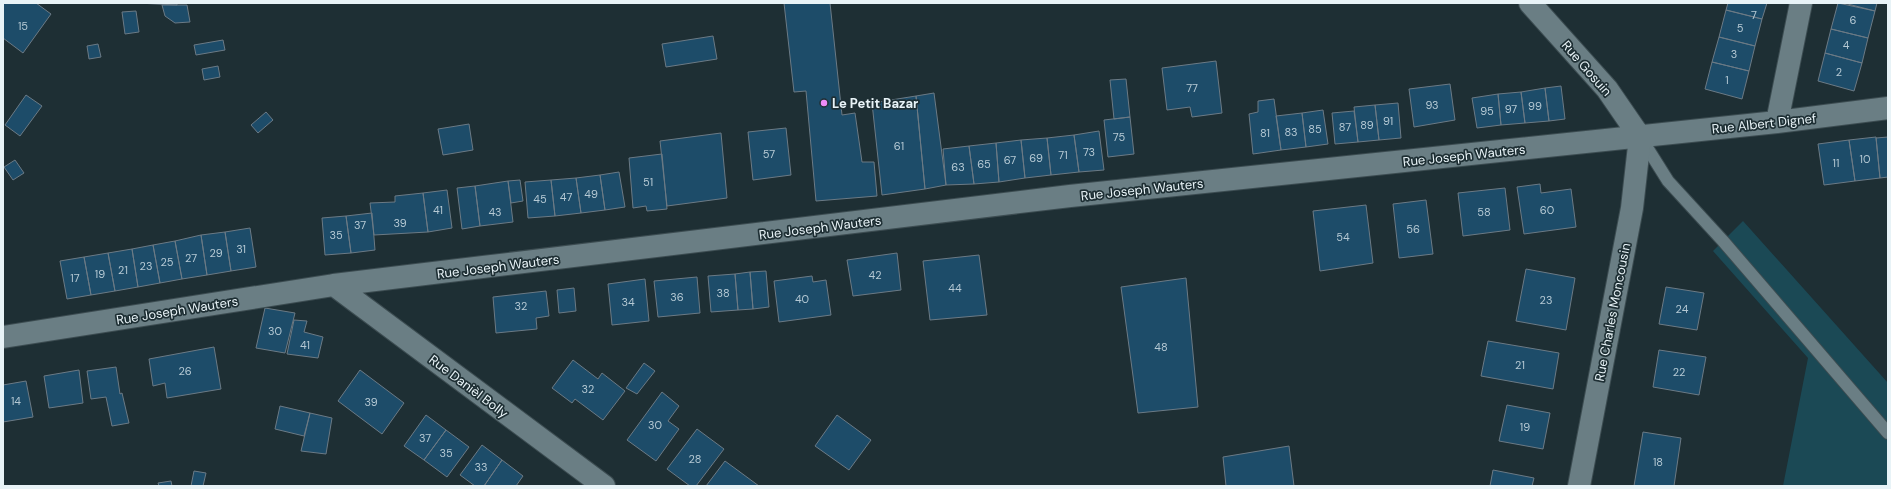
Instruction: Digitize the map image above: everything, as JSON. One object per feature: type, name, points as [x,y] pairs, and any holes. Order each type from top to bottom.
[{"type":"street","name":"Rue Gosuin","points":[[1530,3],[1607,90],[1640,137]]},
{"type":"street","points":[[1777,122],[1801,3]]},
{"type":"street","name":"Rue Albert Dignef","points":[[1640,137],[1888,108]]},
{"type":"street","name":"Rue Joseph Wauters","points":[[3,337],[334,286],[1070,196],[1640,137]]},
{"type":"street","name":"Rue Charles Moncousin","points":[[1579,486],[1632,208],[1640,137]]},
{"type":"street","name":"Rue Danièl Bolly","points":[[334,286],[604,486]]},
{"type":"lane","points":[[1640,137],[1668,181],[1723,240],[1888,433]]},
{"type":"shaded area","points":[[1743,221],[1888,383],[1888,486],[1783,486],[1808,358],[1713,251]]},
{"type":"building","points":[[3,3],[36,3],[51,14],[23,53],[3,38]]},
{"type":"building","points":[[137,3],[177,3],[177,5]]},
{"type":"building","name":"Le Petit Bazar","points":[[784,3],[830,3],[842,115],[855,113],[862,162],[874,162],[877,196],[816,201],[806,91],[794,92]]},
{"type":"building","points":[[1728,3],[1767,3],[1762,19],[1726,10]]},
{"type":"building","points":[[1838,3],[1875,11],[1868,38],[1831,29]]},
{"type":"building","points":[[1844,3],[1877,3],[1875,11]]},
{"type":"building","points":[[162,5],[187,5],[190,22],[175,23],[165,16]]},
{"type":"building","points":[[1726,10],[1762,19],[1755,46],[1719,37]]},
{"type":"building","points":[[136,11],[139,32],[125,34],[122,12]]},
{"type":"building","points":[[1831,29],[1868,38],[1862,63],[1825,53]]},
{"type":"building","points":[[713,36],[717,59],[666,67],[662,44]]},
{"type":"building","points":[[1719,37],[1755,46],[1749,71],[1712,62]]},
{"type":"building","points":[[223,40],[225,50],[196,55],[194,45]]},
{"type":"building","points":[[98,44],[101,57],[89,59],[87,46]]},
{"type":"building","points":[[1825,53],[1862,63],[1854,91],[1818,81]]},
{"type":"building","points":[[1216,61],[1222,113],[1192,117],[1190,107],[1167,110],[1162,68]]},
{"type":"building","points":[[1712,62],[1749,71],[1742,99],[1705,89]]},
{"type":"building","points":[[218,66],[220,77],[204,80],[202,69]]},
{"type":"building","points":[[1126,79],[1130,117],[1114,119],[1110,80]]},
{"type":"building","points":[[1450,84],[1455,120],[1414,127],[1409,89]]},
{"type":"building","points":[[1561,86],[1565,119],[1549,121],[1545,88]]},
{"type":"building","points":[[1545,88],[1549,121],[1525,123],[1521,92]]},
{"type":"building","points":[[1521,92],[1525,123],[1501,125],[1498,94]]},
{"type":"building","points":[[934,93],[946,185],[925,189],[916,96]]},
{"type":"building","points":[[1498,94],[1501,125],[1477,128],[1472,98]]},
{"type":"building","points":[[26,95],[42,106],[20,136],[5,125]]},
{"type":"building","points":[[916,96],[925,189],[882,195],[872,103]]},
{"type":"building","points":[[1274,99],[1281,150],[1253,154],[1249,114],[1258,112],[1258,101]]},
{"type":"building","points":[[1398,103],[1401,138],[1379,140],[1375,105]]},
{"type":"building","points":[[1375,105],[1379,140],[1358,142],[1354,107]]},
{"type":"building","points":[[1323,110],[1328,144],[1306,147],[1302,113]]},
{"type":"building","points":[[1354,111],[1358,142],[1335,144],[1332,113]]},
{"type":"building","points":[[266,112],[273,120],[258,133],[251,125]]},
{"type":"building","points":[[1302,113],[1306,147],[1281,150],[1276,116]]},
{"type":"building","points":[[1130,117],[1134,154],[1108,157],[1104,120]]},
{"type":"building","points":[[469,124],[473,150],[443,155],[438,129]]},
{"type":"building","points":[[786,128],[791,175],[753,180],[748,132]]},
{"type":"building","points":[[1099,131],[1104,170],[1079,172],[1074,135]]},
{"type":"building","points":[[721,133],[727,198],[667,206],[660,141]]},
{"type":"building","points":[[1074,135],[1079,172],[1051,175],[1047,138]]},
{"type":"building","points":[[1876,137],[1880,178],[1855,181],[1849,140]]},
{"type":"building","points":[[1888,137],[1888,177],[1880,178],[1876,138]]},
{"type":"building","points":[[1047,138],[1051,175],[1025,178],[1021,140]]},
{"type":"building","points":[[1021,140],[1025,178],[999,182],[996,143]]},
{"type":"building","points":[[1849,140],[1855,181],[1824,185],[1818,144]]},
{"type":"building","points":[[996,143],[999,182],[974,184],[969,146]]},
{"type":"building","points":[[969,146],[974,184],[946,185],[943,149]]},
{"type":"building","points":[[662,154],[667,209],[647,211],[646,206],[633,208],[629,158]]},
{"type":"building","points":[[15,160],[24,173],[13,180],[4,167]]},
{"type":"building","points":[[619,172],[625,207],[605,210],[600,175]]},
{"type":"building","points":[[600,175],[605,210],[581,213],[576,178]]},
{"type":"building","points":[[576,178],[581,213],[555,216],[551,180]]},
{"type":"building","points":[[520,180],[523,201],[511,203],[508,181]]},
{"type":"building","points":[[551,180],[555,216],[528,218],[525,182]]},
{"type":"building","points":[[508,181],[513,222],[480,226],[475,186]]},
{"type":"building","points":[[1540,184],[1541,193],[1571,189],[1576,227],[1524,234],[1517,187]]},
{"type":"building","points":[[475,186],[480,226],[462,229],[457,188]]},
{"type":"building","points":[[1505,188],[1510,230],[1463,236],[1458,193]]},
{"type":"building","points":[[447,190],[452,228],[428,232],[423,193]]},
{"type":"building","points":[[423,193],[428,232],[374,235],[370,203],[395,202],[395,196]]},
{"type":"building","points":[[1426,200],[1433,254],[1399,258],[1393,204]]},
{"type":"building","points":[[1366,205],[1373,263],[1320,271],[1313,211]]},
{"type":"building","points":[[372,213],[375,250],[351,253],[346,216]]},
{"type":"building","points":[[346,216],[351,253],[325,255],[322,218]]},
{"type":"building","points":[[250,228],[256,267],[231,271],[225,232]]},
{"type":"building","points":[[225,232],[231,271],[207,275],[201,235]]},
{"type":"building","points":[[201,235],[207,275],[182,279],[175,241]]},
{"type":"building","points":[[175,241],[182,279],[160,283],[153,245]]},
{"type":"building","points":[[153,245],[160,283],[138,287],[132,249]]},
{"type":"building","points":[[132,249],[138,287],[115,291],[108,253]]},
{"type":"building","points":[[108,253],[115,291],[91,295],[84,257]]},
{"type":"building","points":[[897,253],[901,290],[853,296],[847,260]]},
{"type":"building","points":[[979,255],[987,315],[930,320],[923,261]]},
{"type":"building","points":[[84,257],[91,295],[67,299],[60,261]]},
{"type":"building","points":[[1526,269],[1575,278],[1566,330],[1516,321]]},
{"type":"building","points":[[766,271],[769,307],[753,309],[750,272]]},
{"type":"building","points":[[750,272],[753,309],[738,310],[735,274]]},
{"type":"building","points":[[735,274],[738,310],[711,312],[708,276]]},
{"type":"building","points":[[812,276],[813,282],[826,280],[831,315],[779,322],[774,281]]},
{"type":"building","points":[[697,277],[700,313],[658,317],[654,281]]},
{"type":"building","points":[[1186,278],[1198,407],[1138,413],[1121,287]]},
{"type":"building","points":[[645,279],[649,321],[612,325],[608,284]]},
{"type":"building","points":[[1666,287],[1704,293],[1697,330],[1659,324]]},
{"type":"building","points":[[574,288],[576,311],[559,313],[557,290]]},
{"type":"building","points":[[546,291],[549,316],[536,318],[537,329],[496,333],[493,297]]},
{"type":"building","points":[[265,308],[295,313],[285,353],[256,348]]},
{"type":"building","points":[[294,320],[307,321],[304,332],[323,337],[318,358],[287,354]]},
{"type":"building","points":[[1488,341],[1559,353],[1553,389],[1481,376]]},
{"type":"building","points":[[214,347],[221,389],[167,398],[165,383],[153,386],[149,359]]},
{"type":"building","points":[[1659,350],[1706,357],[1699,395],[1653,387]]},
{"type":"building","points":[[573,360],[598,379],[602,373],[625,391],[603,420],[575,399],[572,403],[552,388]]},
{"type":"building","points":[[644,363],[655,371],[637,394],[626,388]]},
{"type":"building","points":[[116,367],[120,394],[122,393],[129,423],[112,426],[106,397],[91,399],[87,371]]},
{"type":"building","points":[[79,370],[83,403],[49,408],[44,376]]},
{"type":"building","points":[[360,370],[404,403],[382,434],[338,401]]},
{"type":"building","points":[[26,381],[33,417],[3,422],[3,385]]},
{"type":"building","points":[[662,392],[679,406],[668,421],[679,429],[656,461],[627,440]]},
{"type":"building","points":[[1507,405],[1550,413],[1543,449],[1499,441]]},
{"type":"building","points":[[280,406],[310,413],[304,436],[275,429]]},
{"type":"building","points":[[310,413],[332,418],[326,454],[301,451]]},
{"type":"building","points":[[426,415],[446,430],[424,460],[404,446]]},
{"type":"building","points":[[837,415],[871,440],[849,470],[815,446]]},
{"type":"building","points":[[697,429],[724,449],[696,486],[690,486],[667,469]]},
{"type":"building","points":[[446,430],[469,447],[447,477],[424,460]]},
{"type":"building","points":[[1643,432],[1681,438],[1674,486],[1634,486]]},
{"type":"building","points":[[482,445],[502,460],[484,486],[475,486],[460,475]]},
{"type":"building","points":[[1289,446],[1294,486],[1226,486],[1223,457]]},
{"type":"building","points":[[502,460],[523,476],[516,486],[484,486]]},
{"type":"building","points":[[725,461],[759,486],[706,486]]},
{"type":"building","points":[[1493,470],[1534,478],[1532,486],[1490,486]]},
{"type":"building","points":[[194,471],[206,473],[203,486],[191,486]]},
{"type":"building","points":[[171,481],[172,486],[159,486],[158,483]]},
{"type":"place","name":"Le Petit Bazar","points":[[824,103]]}]
